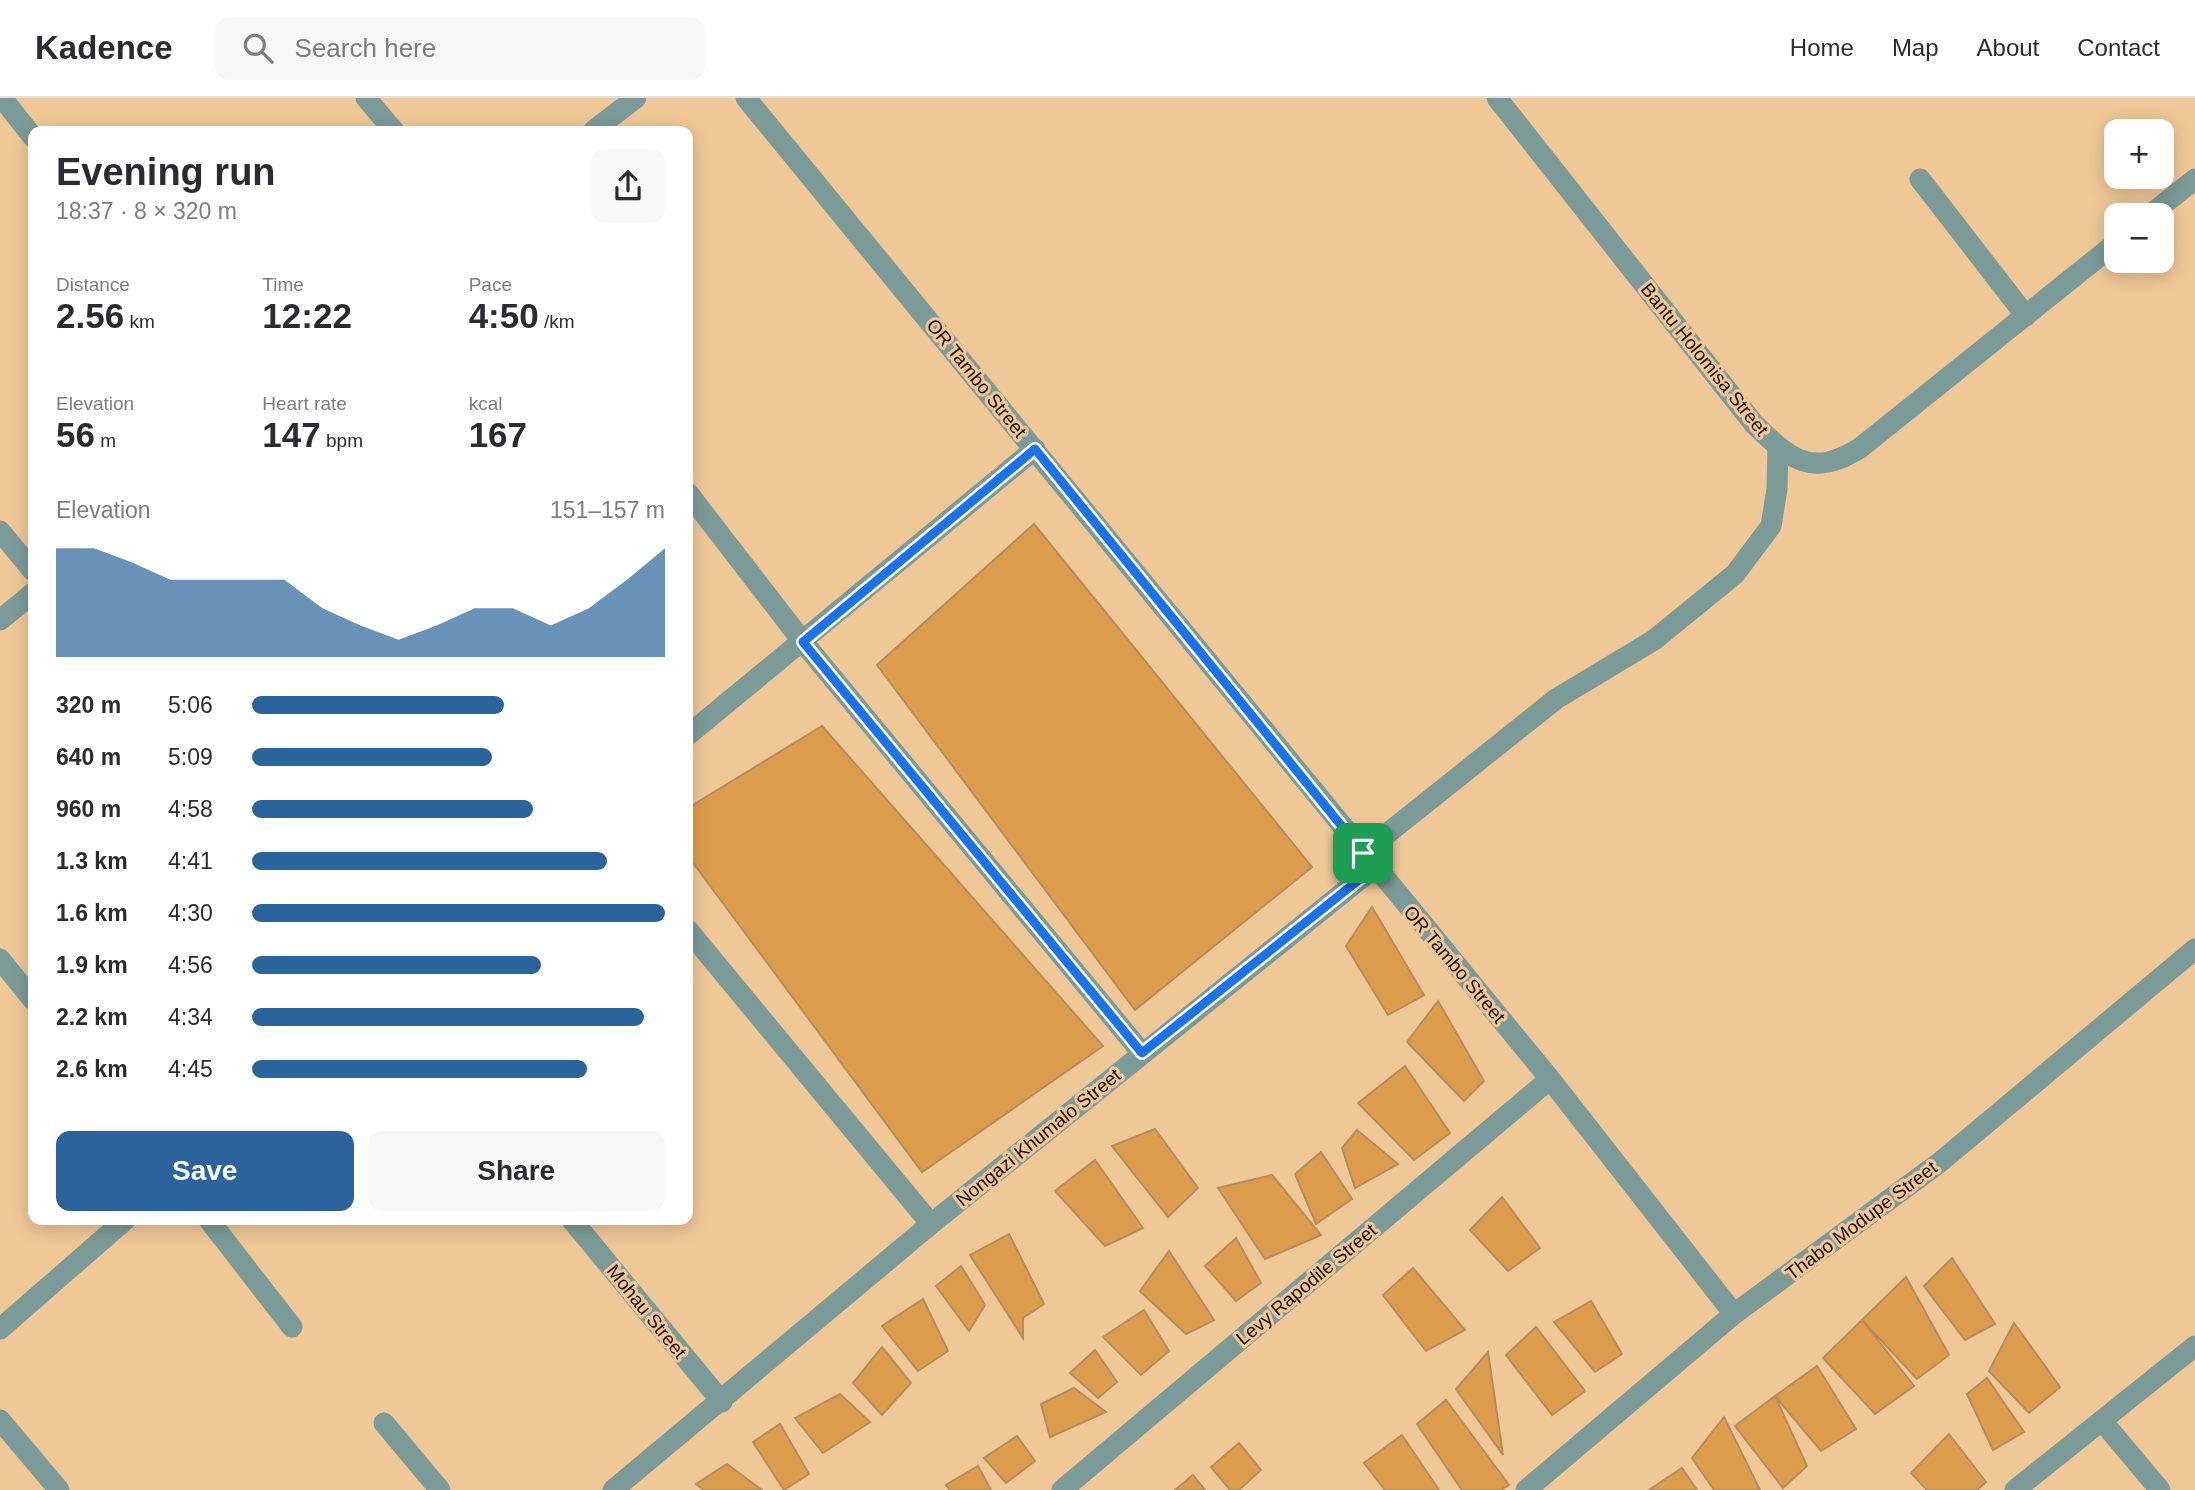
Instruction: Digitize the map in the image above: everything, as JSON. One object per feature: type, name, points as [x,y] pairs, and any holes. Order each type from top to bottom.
[{"type":"street","points":[[2,98],[28,131]]},
{"type":"street","points":[[366,98],[390,126]]},
{"type":"street","points":[[600,126],[636,98]]},
{"type":"street","name":"OR Tambo Street","points":[[746,98],[1550,1079],[1734,1314]]},
{"type":"street","name":"Bantu Holomisa Street","points":[[1497,98],[1754,424],[1778,447],[1796,459],[1817,466],[1838,462],[2104,253]]},
{"type":"street","points":[[1920,179],[2026,316]]},
{"type":"street","points":[[2165,203],[2195,179]]},
{"type":"street","name":"Nongazi Khumalo Street","points":[[613,1490],[722,1402],[931,1224],[1142,1053],[1556,699],[1654,640],[1735,574],[1771,526],[1777,489],[1778,447]]},
{"type":"street","points":[[693,731],[1035,449]]},
{"type":"street","points":[[693,499],[803,642],[1142,1053]]},
{"type":"street","points":[[0,531],[28,565]]},
{"type":"street","points":[[0,620],[28,597]]},
{"type":"street","points":[[693,936],[931,1224]]},
{"type":"street","name":"Thabo Modupe Street","points":[[1526,1490],[1734,1314],[1938,1163],[2195,949]]},
{"type":"street","points":[[0,959],[28,994]]},
{"type":"street","name":"Levy Rapodile Street","points":[[1062,1490],[1550,1079]]},
{"type":"street","points":[[0,1329],[119,1225]]},
{"type":"street","points":[[213,1225],[292,1327]]},
{"type":"street","name":"Mohau Street","points":[[576,1225],[722,1402]]},
{"type":"street","points":[[2015,1490],[2195,1346]]},
{"type":"street","points":[[0,1420],[59,1490]]},
{"type":"street","points":[[2103,1422],[2160,1490]]},
{"type":"street","points":[[384,1423],[440,1490]]},
{"type":"building","points":[[1034,524],[1312,867],[1135,1010],[877,665]]},
{"type":"building","points":[[822,726],[1103,1046],[922,1172],[693,863],[693,805]]},
{"type":"building","points":[[1372,907],[1424,995],[1388,1015],[1346,946]]},
{"type":"building","points":[[1438,1001],[1484,1081],[1464,1101],[1407,1042]]},
{"type":"building","points":[[1405,1066],[1450,1133],[1414,1160],[1358,1103]]},
{"type":"building","points":[[1155,1129],[1198,1188],[1168,1217],[1112,1146]]},
{"type":"building","points":[[1357,1130],[1398,1164],[1355,1188],[1342,1148]]},
{"type":"building","points":[[1321,1152],[1352,1199],[1316,1224],[1295,1174]]},
{"type":"building","points":[[1095,1160],[1143,1228],[1105,1246],[1055,1191]]},
{"type":"building","points":[[1272,1175],[1321,1235],[1265,1259],[1218,1188]]},
{"type":"building","points":[[1502,1197],[1540,1248],[1508,1271],[1470,1230]]},
{"type":"building","points":[[1009,1234],[1044,1304],[1023,1318],[1023,1338],[970,1255]]},
{"type":"building","points":[[1236,1238],[1261,1283],[1236,1301],[1205,1266]]},
{"type":"building","points":[[1169,1251],[1214,1320],[1186,1334],[1140,1291]]},
{"type":"building","points":[[1952,1258],[1995,1324],[1965,1340],[1924,1286]]},
{"type":"building","points":[[961,1266],[985,1305],[969,1331],[936,1286]]},
{"type":"building","points":[[1413,1268],[1465,1330],[1426,1351],[1383,1295]]},
{"type":"building","points":[[1906,1277],[1949,1355],[1917,1379],[1862,1320]]},
{"type":"building","points":[[923,1299],[948,1351],[918,1371],[882,1326]]},
{"type":"building","points":[[1591,1301],[1622,1354],[1595,1372],[1554,1322]]},
{"type":"building","points":[[1144,1310],[1169,1351],[1141,1375],[1103,1337]]},
{"type":"building","points":[[1862,1320],[1914,1386],[1875,1414],[1823,1358]]},
{"type":"building","points":[[2014,1323],[2060,1387],[2029,1413],[1989,1371]]},
{"type":"building","points":[[1536,1327],[1585,1391],[1552,1415],[1506,1355]]},
{"type":"building","points":[[882,1347],[911,1383],[882,1415],[853,1383]]},
{"type":"building","points":[[1095,1350],[1117,1382],[1098,1398],[1070,1373]]},
{"type":"building","points":[[1488,1352],[1503,1455],[1456,1389]]},
{"type":"building","points":[[1817,1366],[1856,1429],[1821,1451],[1775,1396]]},
{"type":"building","points":[[1987,1378],[2024,1432],[1993,1450],[1967,1394]]},
{"type":"building","points":[[1074,1388],[1106,1412],[1050,1437],[1041,1404]]},
{"type":"building","points":[[840,1394],[870,1422],[823,1453],[795,1418]]},
{"type":"building","points":[[1775,1396],[1807,1466],[1783,1488],[1735,1426]]},
{"type":"building","points":[[1446,1400],[1509,1485],[1501,1490],[1462,1490],[1417,1424]]},
{"type":"building","points":[[1724,1417],[1760,1490],[1714,1490],[1692,1458]]},
{"type":"building","points":[[780,1424],[809,1474],[784,1490],[753,1442]]},
{"type":"building","points":[[1949,1434],[1986,1482],[1977,1490],[1927,1490],[1911,1473]]},
{"type":"building","points":[[1402,1435],[1439,1490],[1385,1490],[1364,1463]]},
{"type":"building","points":[[1017,1436],[1035,1461],[1006,1483],[984,1458]]},
{"type":"building","points":[[1239,1443],[1261,1470],[1239,1490],[1230,1490],[1211,1467]]},
{"type":"building","points":[[727,1464],[762,1490],[704,1490],[696,1484]]},
{"type":"building","points":[[978,1466],[991,1490],[950,1490],[946,1485]]},
{"type":"building","points":[[1682,1468],[1697,1490],[1649,1490]]},
{"type":"building","points":[[1193,1475],[1205,1490],[1175,1490]]},
{"type":"route","points":[[1035,449],[1363,853],[1375,867],[1142,1053],[803,642],[1035,449]]}]
